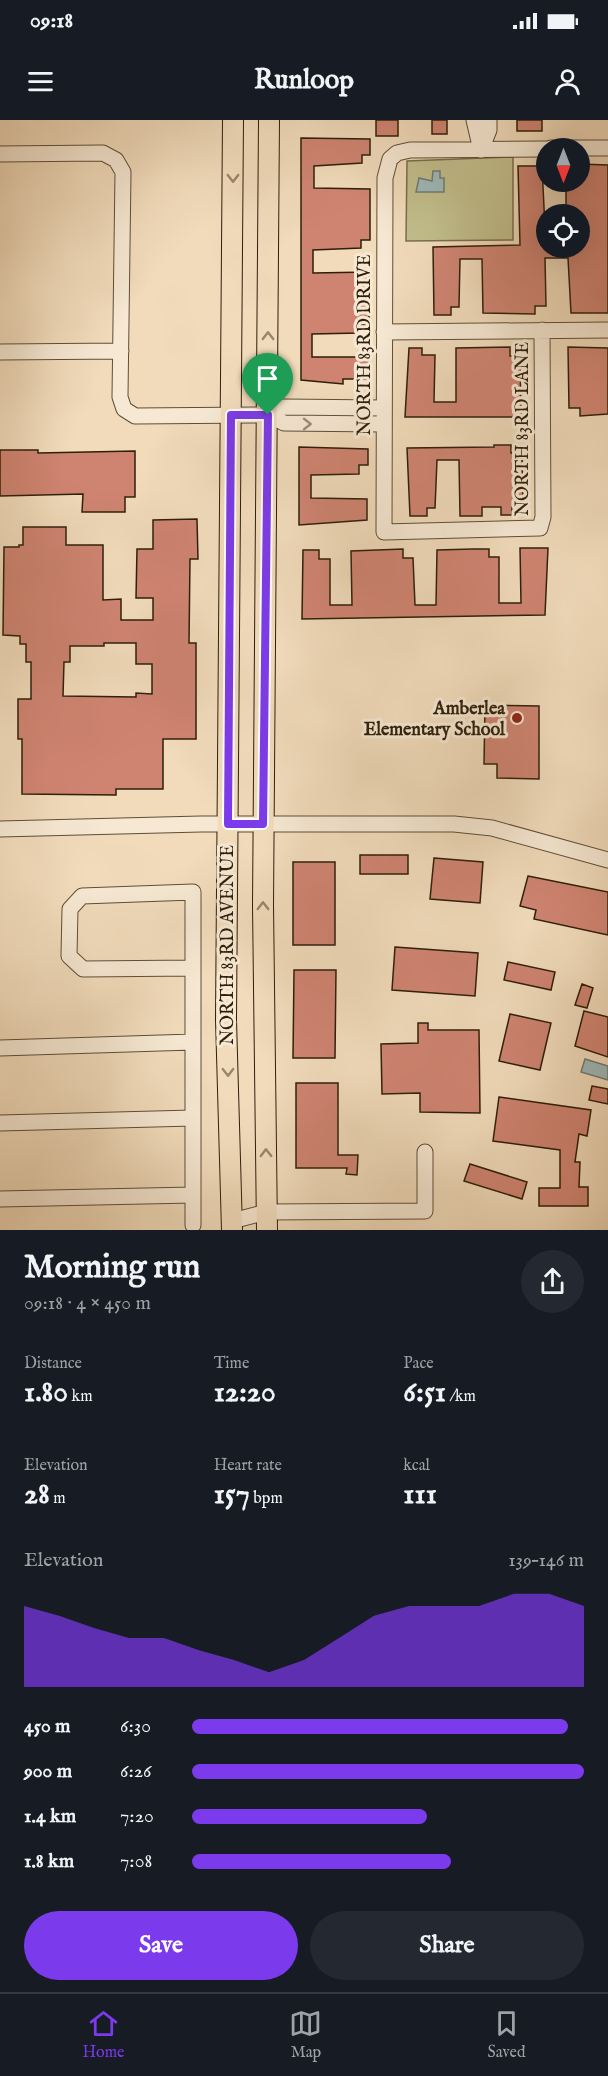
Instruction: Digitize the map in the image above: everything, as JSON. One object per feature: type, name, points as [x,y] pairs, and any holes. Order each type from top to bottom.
[{"type":"main road","name":"NORTH 83RD AVENUE","points":[[232,1225],[226,1020],[233,120]]},
{"type":"main road","name":"NORTH 83RD AVENUE","points":[[267,1221],[263,824],[269,120]]},
{"type":"street","points":[[474,120],[481,150]]},
{"type":"street","points":[[481,150],[489,130],[489,120]]},
{"type":"street","points":[[481,150],[536,148]]},
{"type":"street","points":[[590,148],[608,148]]},
{"type":"street","name":"NORTH 83RD DRIVE","points":[[384,532],[385,178],[390,159],[397,153],[410,150],[481,150]]},
{"type":"street","points":[[0,154],[103,153],[116,160],[123,172],[120,397],[124,409],[135,416],[268,415],[284,423],[383,424]]},
{"type":"street","name":"NORTH 83RD LANE","points":[[384,532],[540,528],[543,517],[542,330]]},
{"type":"street","points":[[384,332],[608,330]]},
{"type":"street","points":[[0,352],[121,351]]},
{"type":"street","points":[[268,415],[283,407],[383,408]]},
{"type":"street","points":[[330,407],[330,424]]},
{"type":"street","points":[[0,829],[228,824],[454,824],[492,828],[608,860]]},
{"type":"street","points":[[193,968],[83,969],[69,956],[70,909],[82,896],[193,892],[193,968],[193,1225]]},
{"type":"street","points":[[0,1048],[193,1042]]},
{"type":"street","points":[[0,1122],[193,1118]]},
{"type":"street","points":[[232,1225],[425,1211],[425,1152]]},
{"type":"street","points":[[0,1199],[193,1195]]},
{"type":"shaded area","points":[[513,157],[513,240],[406,241],[407,161]]},
{"type":"water","points":[[433,171],[440,171],[440,178],[444,178],[444,192],[416,192],[419,178],[432,181]]},
{"type":"water","points":[[585,1059],[608,1066],[608,1080],[581,1072]]},
{"type":"building","points":[[376,120],[398,120],[398,136],[376,136]]},
{"type":"building","points":[[432,120],[447,120],[447,134],[432,134]]},
{"type":"building","points":[[517,120],[542,120],[542,131],[517,131]]},
{"type":"building","points":[[301,138],[370,139],[370,155],[362,155],[362,163],[314,166],[314,188],[370,189],[370,240],[361,240],[361,248],[313,250],[313,273],[369,272],[369,325],[360,325],[360,333],[312,334],[312,357],[368,357],[368,379],[343,379],[343,384],[301,380]]},
{"type":"building","points":[[590,164],[608,165],[608,313],[571,313],[568,258],[590,258],[590,204],[566,204],[566,192],[590,192]]},
{"type":"building","points":[[518,166],[536,166],[536,192],[543,192],[544,204],[536,204],[536,258],[545,258],[546,306],[535,306],[535,314],[483,313],[482,259],[460,259],[459,307],[451,307],[451,315],[434,315],[433,247],[520,245]]},
{"type":"building","points":[[510,347],[510,356],[520,356],[521,417],[405,417],[409,348],[422,348],[422,355],[435,355],[434,402],[456,402],[456,348]]},
{"type":"building","points":[[568,347],[608,348],[608,414],[580,416],[580,408],[569,408]]},
{"type":"building","points":[[494,445],[511,445],[511,453],[522,453],[523,507],[512,507],[512,515],[501,515],[501,507],[482,507],[482,516],[460,516],[459,460],[437,460],[435,508],[427,508],[427,516],[410,516],[407,448],[494,447]]},
{"type":"building","points":[[299,447],[368,449],[368,465],[359,465],[359,474],[311,475],[311,498],[367,499],[367,520],[299,525]]},
{"type":"building","points":[[0,450],[38,450],[38,453],[135,451],[135,497],[125,497],[125,512],[82,512],[83,494],[0,496]]},
{"type":"building","points":[[197,519],[198,559],[190,559],[189,643],[196,643],[196,739],[163,739],[163,789],[116,789],[116,795],[22,794],[22,739],[18,739],[18,699],[31,699],[31,662],[26,662],[26,644],[20,644],[20,636],[3,635],[4,547],[23,545],[23,527],[66,527],[66,545],[103,545],[103,600],[121,599],[121,620],[153,620],[153,598],[136,598],[137,549],[153,549],[153,520]],"holes":[[[136,643],[136,664],[152,664],[152,694],[136,693],[136,697],[63,696],[64,662],[70,662],[70,646]]]},
{"type":"building","points":[[520,548],[548,548],[545,615],[302,619],[303,550],[319,550],[319,559],[330,559],[330,605],[352,605],[351,551],[403,549],[403,558],[413,558],[415,605],[436,605],[437,550],[473,549],[489,549],[489,557],[499,557],[499,603],[521,603]]},
{"type":"building","points":[[485,705],[539,706],[539,779],[497,778],[497,764],[484,764]]},
{"type":"building","points":[[360,855],[408,855],[408,874],[360,874]]},
{"type":"building","points":[[434,858],[483,862],[480,903],[430,899]]},
{"type":"building","points":[[293,862],[335,862],[335,945],[293,945]]},
{"type":"building","points":[[528,876],[608,892],[608,935],[534,919],[536,910],[520,906]]},
{"type":"building","points":[[395,947],[478,953],[475,996],[392,990]]},
{"type":"building","points":[[508,962],[555,972],[551,990],[504,980]]},
{"type":"building","points":[[294,970],[336,970],[335,1058],[293,1058]]},
{"type":"building","points":[[582,984],[593,988],[587,1008],[575,1005]]},
{"type":"building","points":[[584,1011],[608,1017],[608,1057],[575,1046]]},
{"type":"building","points":[[510,1014],[551,1023],[540,1070],[499,1061]]},
{"type":"building","points":[[418,1023],[428,1023],[428,1030],[479,1030],[480,1113],[420,1112],[420,1093],[382,1094],[381,1044],[418,1043]]},
{"type":"building","points":[[296,1083],[338,1083],[338,1155],[358,1155],[357,1175],[346,1174],[347,1168],[296,1168]]},
{"type":"building","points":[[592,1086],[608,1089],[608,1104],[589,1100]]},
{"type":"building","points":[[499,1097],[591,1110],[587,1136],[579,1134],[575,1162],[580,1162],[579,1187],[588,1187],[588,1206],[539,1206],[539,1188],[560,1188],[560,1150],[493,1141]]},
{"type":"building","points":[[470,1164],[527,1182],[522,1199],[464,1181]]},
{"type":"place","name":"Amberlea Elementary School","points":[[517,718]]},
{"type":"route","points":[[231,415],[268,415],[263,824],[228,824],[231,415]]}]
